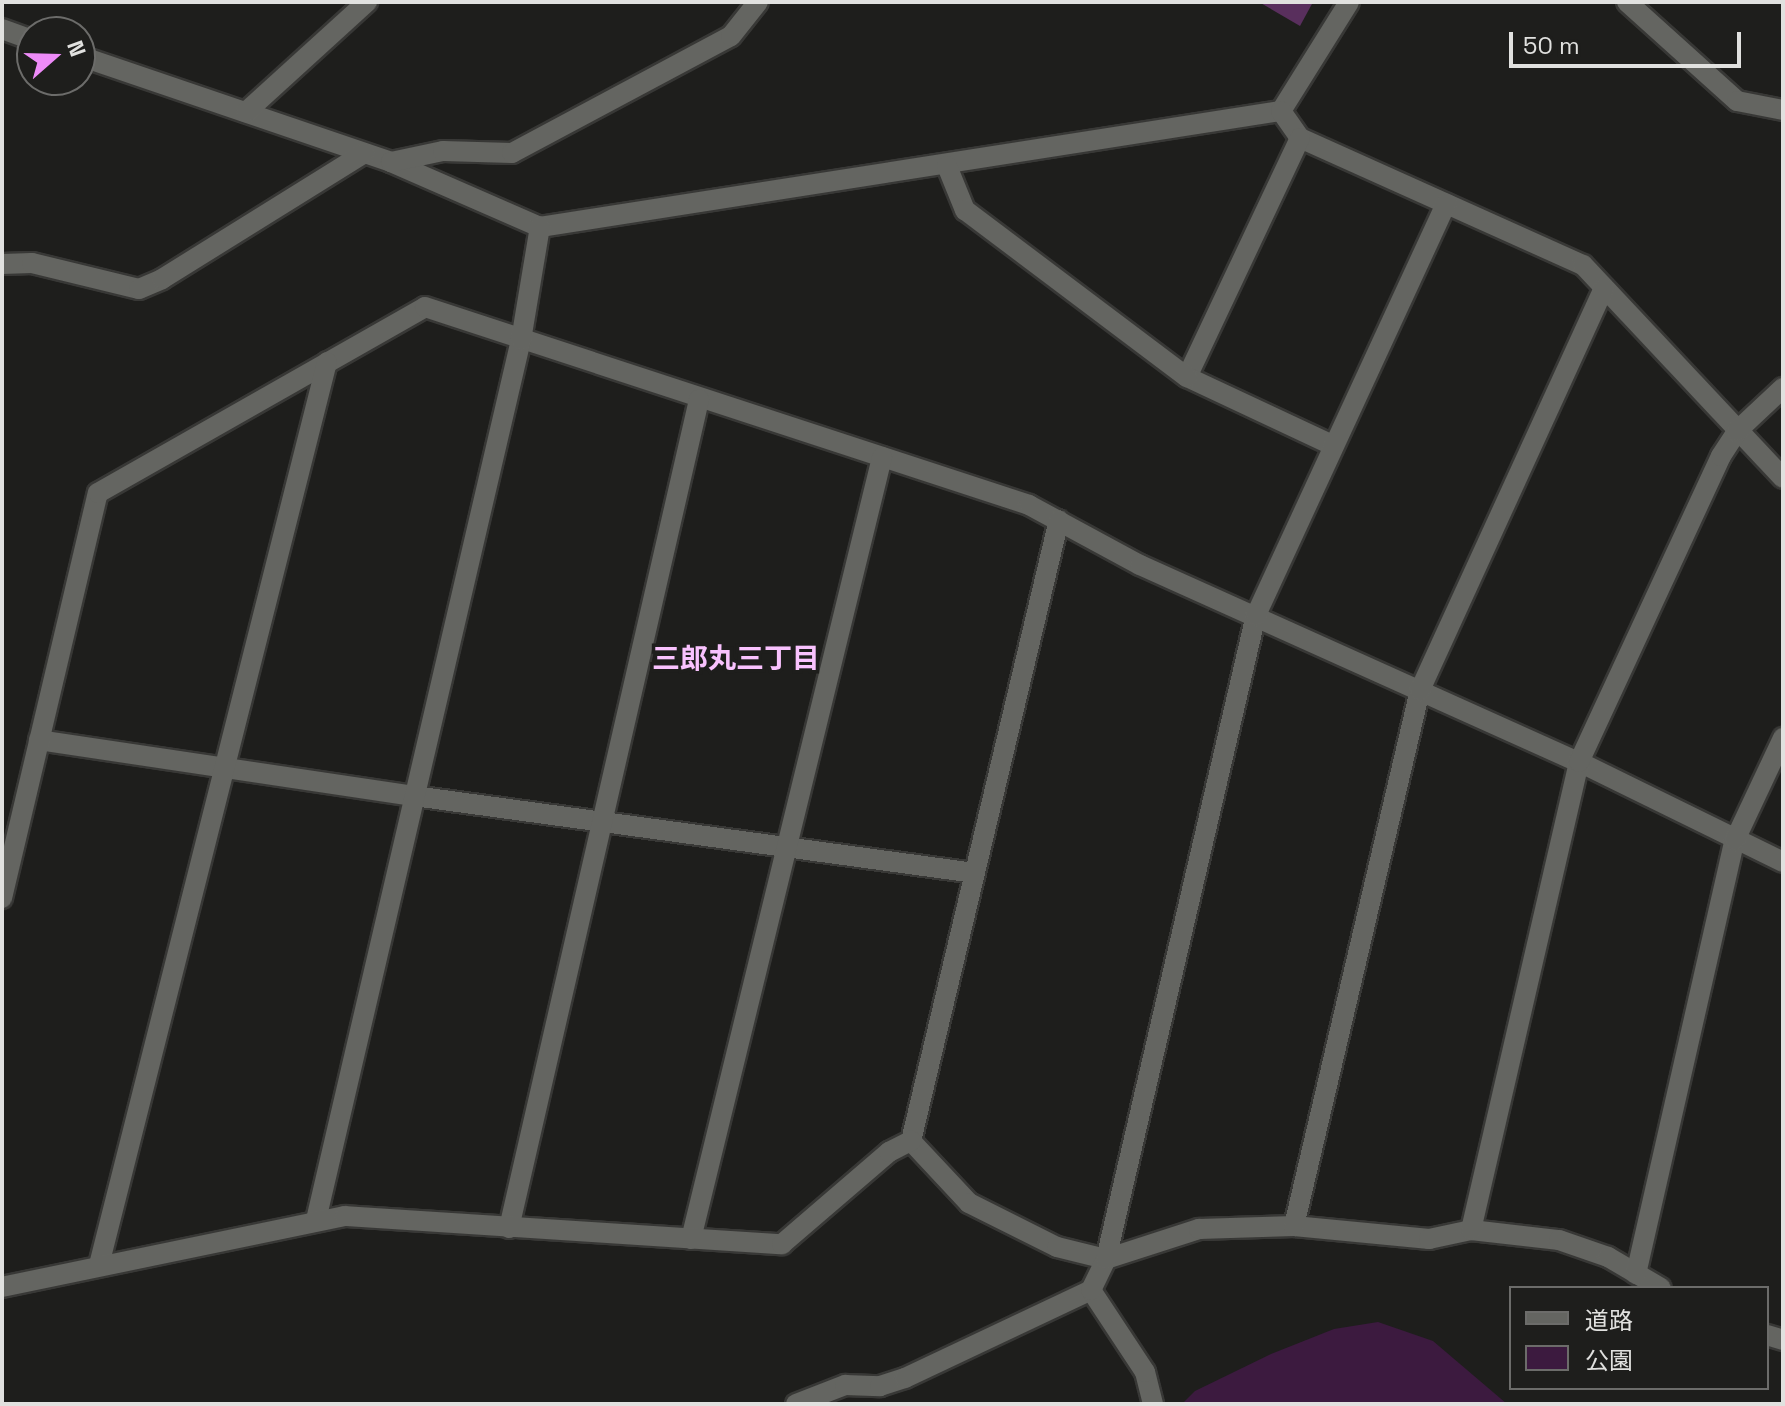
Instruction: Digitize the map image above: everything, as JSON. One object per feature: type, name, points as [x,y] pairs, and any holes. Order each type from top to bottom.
[{"type":"street","points":[[246,112],[367,2]]},
{"type":"street","points":[[391,162],[443,151],[512,153],[731,36],[758,2]]},
{"type":"street","points":[[96,61],[391,162],[540,227],[947,166],[1281,111],[1349,2]]},
{"type":"street","points":[[1627,2],[1737,101],[1783,110]]},
{"type":"street","points":[[1281,111],[1300,138],[1583,265],[1783,478]]},
{"type":"street","points":[[1187,377],[1300,138]]},
{"type":"street","points":[[2,264],[32,263],[139,289],[162,279],[363,154]]},
{"type":"street","points":[[947,166],[965,210],[1187,377],[1332,445]]},
{"type":"street","points":[[796,1404],[845,1385],[880,1386],[905,1378],[1091,1290],[1106,1259],[1256,615],[1446,204]]},
{"type":"street","points":[[316,1220],[521,340],[540,227]]},
{"type":"street","points":[[1294,1226],[1420,690],[1604,288]]},
{"type":"street","points":[[2,898],[5,872],[98,493],[425,307],[699,400],[1029,505],[1140,565],[1579,762],[1783,862]]},
{"type":"street","points":[[99,1265],[327,362]]},
{"type":"street","points":[[1471,1230],[1579,762],[1721,456],[1737,431],[1783,388]]},
{"type":"street","points":[[509,1228],[699,400]]},
{"type":"street","points":[[691,1239],[882,457]]},
{"type":"street","points":[[911,1141],[1059,520]]},
{"type":"street","points":[[1636,1274],[1735,840],[1783,738]]},
{"type":"street","points":[[39,740],[414,796],[975,873]]},
{"type":"street","points":[[911,1141],[969,1203],[1057,1247],[1106,1259],[1199,1229],[1294,1226],[1429,1239],[1471,1230],[1559,1240],[1608,1257],[1657,1286]]},
{"type":"street","points":[[2,1287],[345,1216],[782,1244],[889,1152],[911,1141]]},
{"type":"street","points":[[1091,1290],[1145,1372],[1153,1404]]},
{"type":"green space","points":[[1378,1322],[1433,1341],[1507,1404],[1182,1404],[1195,1391],[1271,1354],[1334,1329]]},
{"type":"shaded area","points":[[1259,2],[1313,2],[1300,26]]},
{"type":"district","name":"三郎丸三丁目","points":[[736,658]]}]
